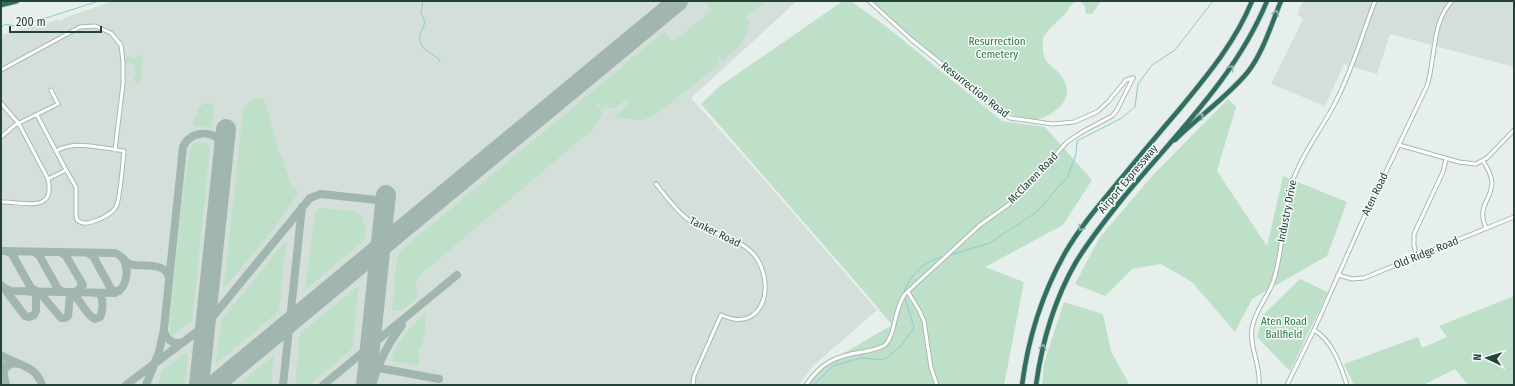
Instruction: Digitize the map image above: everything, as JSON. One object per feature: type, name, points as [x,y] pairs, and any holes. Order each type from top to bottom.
[{"type":"highway","points":[[1,5],[16,1]]},
{"type":"highway","name":"Airport Expressway","points":[[1020,385],[1026,356],[1044,297],[1054,275],[1077,234],[1094,210],[1206,77],[1231,42],[1251,1]]},
{"type":"highway","name":"Airport Expressway","points":[[1036,385],[1046,333],[1058,300],[1068,279],[1094,235],[1218,85],[1251,37],[1268,1]]},
{"type":"highway","points":[[1135,184],[1171,145],[1247,72],[1256,60],[1281,1]]},
{"type":"street","name":"Resurrection Road","points":[[869,1],[912,40],[991,106],[1010,118],[1053,124],[1074,122],[1097,112],[1108,102],[1126,80],[1133,78]]},
{"type":"street","name":"Industry Drive","points":[[1259,385],[1259,369],[1252,346],[1252,329],[1256,314],[1274,279],[1288,196],[1292,181],[1303,157],[1336,101],[1375,1]]},
{"type":"street","name":"Aten Road","points":[[1287,385],[1427,86],[1440,20],[1452,1]]},
{"type":"street","points":[[1,70],[80,27],[95,26],[111,33],[121,46],[124,62],[123,84],[115,150]]},
{"type":"street","name":"McClaren Road","points":[[806,385],[818,369],[830,361],[845,355],[869,351],[884,346],[889,339],[900,301],[908,292],[980,225],[1024,190],[1067,142],[1112,116],[1117,110],[1133,78]]},
{"type":"street","points":[[1,137],[15,125],[58,104],[51,90]]},
{"type":"street","points":[[1,103],[19,124],[48,179],[48,195],[42,202],[28,204],[1,202]]},
{"type":"street","points":[[37,115],[66,170],[77,188],[77,220],[86,223],[100,219],[111,212],[117,204],[124,151],[74,145],[64,147],[56,151]]},
{"type":"street","points":[[1399,145],[1468,164],[1476,164],[1483,161],[1514,130]]},
{"type":"street","points":[[1417,256],[1413,242],[1415,230],[1443,172],[1446,158]]},
{"type":"street","points":[[1483,161],[1492,180],[1482,213],[1482,220],[1486,228]]},
{"type":"street","points":[[48,179],[66,170]]},
{"type":"street","name":"Tanker Road","points":[[656,184],[689,221],[735,241],[748,249],[759,261],[765,279],[762,303],[754,314],[741,320],[721,315],[694,376],[693,385]]},
{"type":"street","name":"Old Ridge Road","points":[[1338,275],[1352,279],[1360,279],[1514,217]]},
{"type":"street","points":[[908,292],[924,321],[931,368],[937,385]]},
{"type":"street","points":[[1314,330],[1323,336],[1327,341],[1342,368],[1347,385]]},
{"type":"shaded area","points":[[113,1],[797,1],[691,98],[877,310],[814,365],[799,385],[1,385],[1,35],[58,20],[62,21],[64,18]]},
{"type":"shaded area","points":[[1303,1],[1514,1],[1514,67],[1390,34],[1377,74],[1344,64],[1325,106],[1271,84],[1303,19],[1297,14]]},
{"type":"green space","points":[[705,1],[758,1],[758,3],[760,1],[766,1],[751,13],[746,13],[749,28],[744,40],[736,49],[723,61],[719,56],[717,59],[721,63],[655,115],[642,120],[613,118],[626,106],[628,102],[626,100],[614,108],[608,109],[606,106],[603,110],[598,103],[596,104],[602,111],[602,116],[591,131],[422,273],[416,281],[417,297],[409,305],[399,311],[392,311],[397,257],[400,251],[664,32],[673,42],[712,10]]},
{"type":"green space","points":[[843,1],[851,1],[887,27],[1002,121],[1045,127],[1092,180],[1063,225],[985,267],[1024,282],[1004,385],[806,385],[825,364],[892,325],[701,104],[720,86]]},
{"type":"green space","name":"Resurrection Cemetery","points":[[872,1],[1077,1],[1049,29],[1043,38],[1043,52],[1045,59],[1058,72],[1066,85],[1067,92],[1063,103],[1059,108],[1047,116],[1035,119],[1022,118],[998,108],[906,32]]},
{"type":"green space","points":[[1078,1],[1101,1],[1092,14],[1086,14],[1085,7]]},
{"type":"green space","points":[[138,55],[142,56],[143,59],[142,67],[140,67],[142,79],[138,82],[134,81],[134,76],[136,76],[137,73],[135,72],[136,67],[134,64],[126,63],[125,59],[133,56],[133,58],[138,58]]},
{"type":"green space","points":[[259,98],[265,101],[280,156],[291,184],[298,191],[298,193],[276,226],[226,286],[224,285],[243,111],[251,100]]},
{"type":"green space","points":[[1228,99],[1236,107],[1217,171],[1267,246],[1283,176],[1347,202],[1327,256],[1252,299],[1235,332],[1192,282],[1161,264],[1132,269],[1105,296],[1075,284],[1100,237],[1153,175]]},
{"type":"green space","points":[[204,103],[214,105],[212,128],[192,126],[199,108]]},
{"type":"green space","points":[[198,141],[207,143],[210,147],[192,321],[173,335],[171,334],[169,327],[184,185],[190,150],[193,144]]},
{"type":"green space","points":[[321,208],[354,211],[361,215],[364,224],[366,225],[364,240],[305,290],[315,212]]},
{"type":"green space","points":[[286,242],[279,310],[218,362],[216,362],[220,329],[223,318]]},
{"type":"green space","name":"Aten Road Ballfield","points":[[1300,279],[1328,292],[1290,371],[1257,337],[1263,315]]},
{"type":"green space","points":[[359,285],[352,349],[309,385],[295,385],[300,334]]},
{"type":"green space","points":[[1514,296],[1514,385],[1468,385],[1455,369],[1423,385],[1354,385],[1344,364],[1418,337],[1422,348],[1447,337],[1439,326]]},
{"type":"green space","points":[[1064,302],[1103,314],[1111,351],[1129,384],[1133,385],[1042,385],[1044,363]]},
{"type":"green space","points":[[428,310],[425,318],[425,330],[422,346],[419,348],[419,366],[392,361],[393,355],[400,341]]},
{"type":"green space","points":[[185,353],[188,354],[188,356],[185,385],[157,385],[162,371]]},
{"type":"green space","points":[[274,355],[271,385],[238,385]]},
{"type":"waterway","points":[[1,28],[5,24],[15,26],[99,1]]},
{"type":"waterway","points":[[423,1],[421,13],[425,22],[420,34],[421,44],[426,50],[440,60],[439,62]]},
{"type":"waterway","points":[[950,255],[990,243],[1037,212],[1068,176],[1076,154],[1077,141],[1120,119],[1135,107],[1138,84],[1152,65],[1175,50],[1213,1]]},
{"type":"waterway","points":[[904,292],[910,280],[924,265],[930,261],[942,257]]},
{"type":"waterway","points":[[814,385],[833,366],[861,358],[884,360],[901,346],[914,328],[905,298]]},
{"type":"taxiway","points":[[146,385],[159,352],[164,329],[183,147],[186,142],[196,135],[213,135],[222,143],[223,157]]},
{"type":"taxiway","points":[[126,385],[206,325],[310,198],[321,194],[386,201]]},
{"type":"taxiway","points":[[283,385],[302,207]]},
{"type":"taxiway","points":[[1,251],[115,253],[130,264],[159,267],[167,273],[169,278]]},
{"type":"taxiway","points":[[6,251],[12,254],[31,288],[40,293],[61,318],[68,316],[70,296],[80,289],[81,282]]},
{"type":"taxiway","points":[[34,252],[39,255],[58,289],[64,292]]},
{"type":"taxiway","points":[[60,252],[66,256],[83,285]]},
{"type":"taxiway","points":[[88,253],[93,256],[111,289],[119,291]]},
{"type":"taxiway","points":[[1,285],[11,291],[115,293],[119,291],[126,279],[126,264],[124,260]]},
{"type":"taxiway","points":[[323,385],[457,275]]},
{"type":"taxiway","points":[[4,288],[25,316],[29,317],[34,315],[36,311],[36,295],[31,291]]},
{"type":"taxiway","points":[[69,292],[77,298],[91,317],[95,319],[100,317],[102,312],[102,298],[99,293],[96,293]]},
{"type":"taxiway","points":[[372,385],[384,354],[402,325]]},
{"type":"taxiway","points":[[164,330],[166,337],[170,341],[176,343],[183,342]]},
{"type":"taxiway","points":[[1,355],[30,369],[39,378],[42,385]]},
{"type":"taxiway","points":[[1,364],[6,385]]},
{"type":"taxiway","points":[[3,375],[8,365],[19,364]]},
{"type":"taxiway","points":[[368,366],[439,379]]},
{"type":"runway","points":[[214,385],[678,1]]},
{"type":"runway","points":[[199,385],[226,129]]},
{"type":"runway","points":[[366,385],[386,195]]}]
